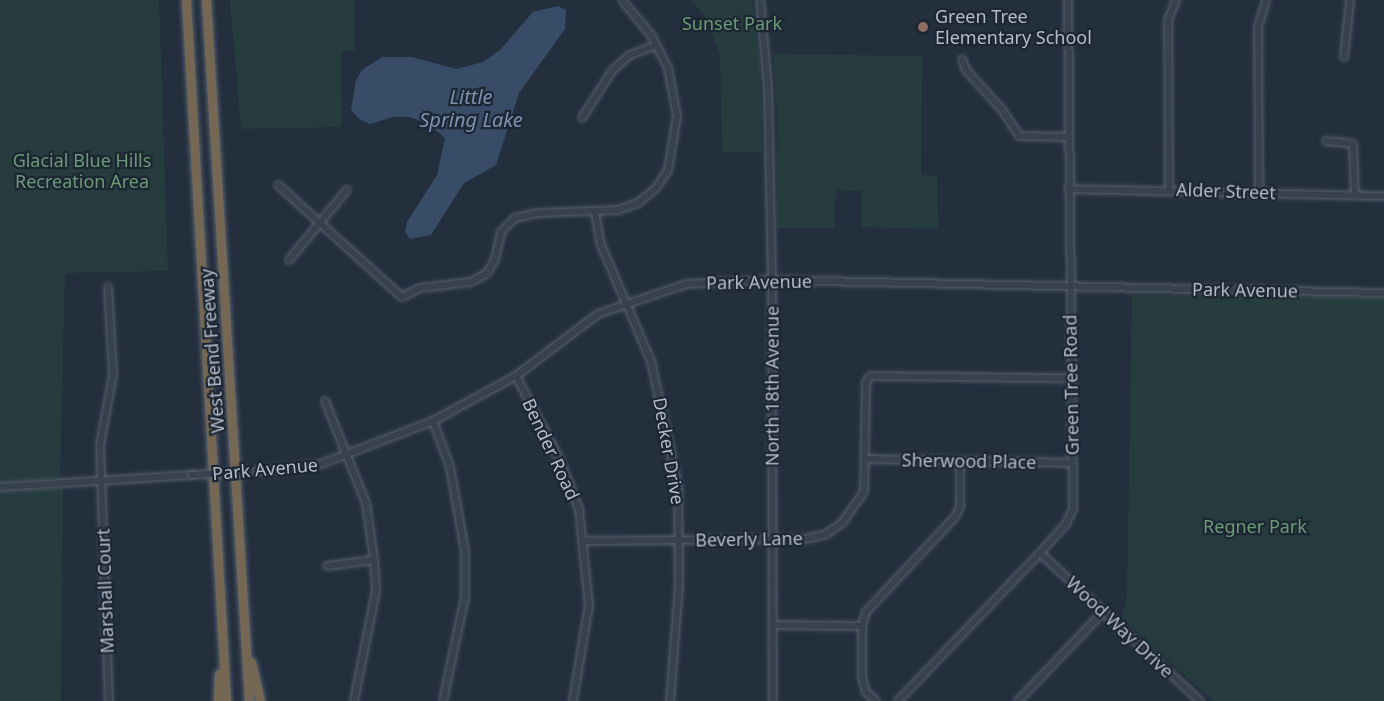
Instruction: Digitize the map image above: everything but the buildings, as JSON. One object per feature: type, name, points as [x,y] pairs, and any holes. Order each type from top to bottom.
[{"type":"highway","name":"West Bend Freeway","points":[[186,0],[226,701]]},
{"type":"highway","name":"West Bend Freeway","points":[[206,0],[249,701]]},
{"type":"highway","points":[[246,635],[260,701]]},
{"type":"highway","points":[[218,701],[222,644]]},
{"type":"street","points":[[278,185],[402,297],[420,288],[471,282],[487,273],[495,259],[501,232],[515,218],[538,213],[595,212],[638,203],[656,188],[668,170],[677,116],[668,68],[656,45],[622,0]]},
{"type":"street","name":"North 18th Avenue","points":[[760,0],[768,88],[772,280],[773,701]]},
{"type":"street","name":"Green Tree Road","points":[[898,701],[1040,553],[1066,524],[1073,509],[1068,189],[1068,0]]},
{"type":"street","points":[[1169,189],[1168,20],[1176,0]]},
{"type":"street","points":[[1259,192],[1258,27],[1266,0]]},
{"type":"street","points":[[1344,57],[1350,0]]},
{"type":"street","points":[[582,118],[612,70],[630,55],[656,45]]},
{"type":"street","points":[[962,59],[966,70],[1003,111],[1019,136],[1068,137]]},
{"type":"street","points":[[1326,141],[1353,144],[1355,195]]},
{"type":"street","name":"Alder Street","points":[[1068,189],[1169,189],[1384,195]]},
{"type":"street","points":[[289,260],[347,190]]},
{"type":"street","name":"Decker Drive","points":[[595,212],[601,245],[651,362],[665,412],[678,486],[680,541],[670,701]]},
{"type":"street","name":"Park Avenue","points":[[0,487],[250,472],[318,465],[348,456],[433,421],[516,376],[598,314],[624,303],[686,284],[772,280],[1384,293]]},
{"type":"street","name":"Marshall Court","points":[[108,287],[113,375],[100,445],[109,701]]},
{"type":"street","name":"Bender Road","points":[[516,376],[559,458],[579,509],[589,605],[573,701]]},
{"type":"street","name":"Beverly Lane","points":[[583,541],[772,540],[805,539],[826,534],[842,523],[864,492],[866,383],[870,376],[1071,378]]},
{"type":"street","points":[[325,401],[366,503],[374,560],[376,591],[354,701]]},
{"type":"street","points":[[433,421],[450,467],[465,551],[465,597],[443,701]]},
{"type":"street","name":"Sherwood Place","points":[[866,459],[1072,463]]},
{"type":"street","points":[[876,701],[866,692],[862,677],[862,626],[876,597],[955,517],[960,507],[960,461]]},
{"type":"street","name":"Wood Way Drive","points":[[1040,553],[1200,701]]},
{"type":"street","points":[[327,566],[374,560]]},
{"type":"street","points":[[1018,701],[1103,612]]},
{"type":"street","points":[[773,625],[862,626]]},
{"type":"green space","name":"Glacial Blue Hills Recreation Area","points":[[0,0],[159,0],[168,271],[65,273],[60,478],[0,483]]},
{"type":"green space","points":[[230,0],[354,0],[355,50],[341,51],[342,127],[241,129]]},
{"type":"green space","name":"Sunset Park","points":[[689,0],[752,0],[760,67],[762,152],[722,152],[720,54],[703,13]]},
{"type":"green space","points":[[773,54],[922,56],[921,175],[937,176],[938,229],[862,227],[862,191],[836,190],[834,228],[777,228],[777,108]]},
{"type":"green space","name":"Regner Park","points":[[1132,295],[1384,298],[1384,701],[1213,701],[1122,618],[1127,596]]},
{"type":"green space","points":[[63,488],[61,701],[0,701],[0,492]]},
{"type":"water","name":"Little Spring Lake","points":[[558,6],[566,10],[565,29],[519,93],[496,165],[464,183],[431,235],[410,239],[405,231],[407,222],[437,175],[445,138],[428,124],[410,117],[393,117],[370,124],[359,119],[351,110],[356,80],[362,70],[382,57],[411,57],[457,69],[483,62],[500,50],[533,12]]},
{"type":"place","name":"Green Tree Elementary School","points":[[923,27]]}]
